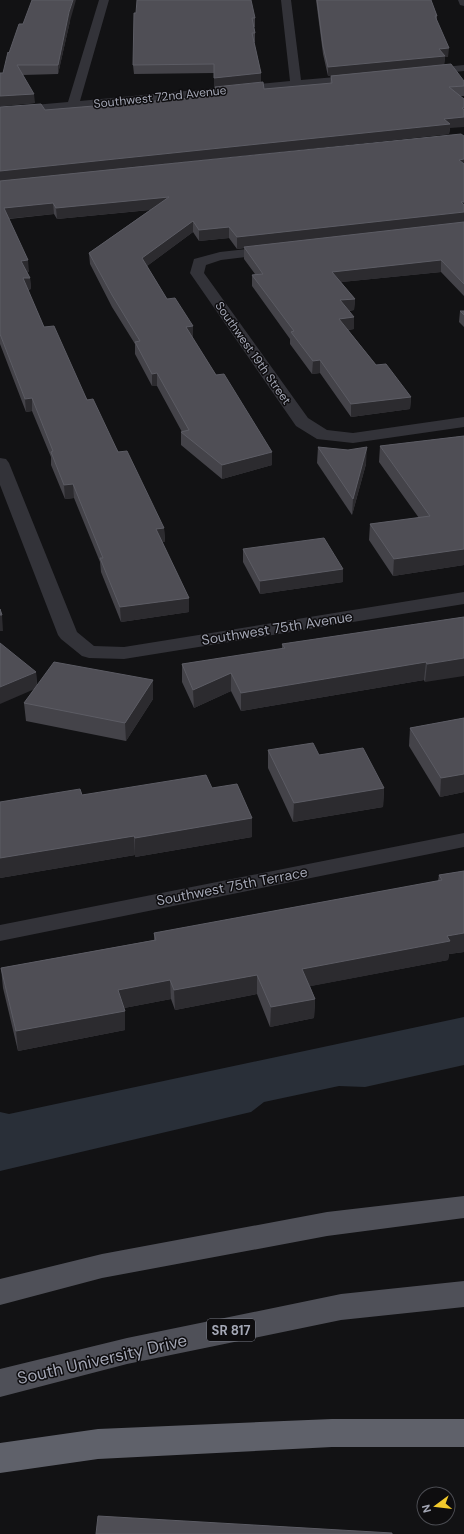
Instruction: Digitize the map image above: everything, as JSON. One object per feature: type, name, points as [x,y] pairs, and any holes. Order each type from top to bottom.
[{"type":"highway","points":[[0,1458],[98,1444],[332,1434],[464,1433]]},
{"type":"main road","points":[[0,1292],[102,1266],[319,1225],[464,1207]]},
{"type":"main road","name":"South University Drive","points":[[0,1383],[127,1351],[341,1308],[464,1294]]},
{"type":"street","points":[[74,106],[104,0]]},
{"type":"street","points":[[286,0],[296,84]]},
{"type":"street","points":[[411,73],[464,68]]},
{"type":"street","name":"Southwest 72nd Avenue","points":[[0,112],[372,77]]},
{"type":"street","name":"Southwest 19th Street","points":[[291,248],[220,256],[199,262],[197,273],[302,422],[323,434],[354,438],[464,422]]},
{"type":"street","name":"Southwest 75th Avenue","points":[[0,463],[68,635],[89,652],[124,653],[464,598]]},
{"type":"street","name":"Southwest 75th Terrace","points":[[0,933],[464,840]]},
{"type":"shaded area","points":[[464,1017],[464,1065],[365,1087],[339,1086],[264,1102],[251,1112],[0,1171],[0,1112],[9,1114]]},
{"type":"building","points":[[32,0],[73,0],[58,65],[17,65],[34,94],[0,96],[0,73],[3,73],[8,52],[9,53],[19,24],[23,24]]},
{"type":"building","points":[[137,0],[251,0],[255,18],[252,18],[255,33],[252,33],[261,73],[214,78],[214,64],[133,65],[134,13],[136,13]]},
{"type":"building","points":[[317,0],[431,0],[437,16],[435,16],[449,48],[439,49],[445,56],[328,67],[323,46]]},
{"type":"building","points":[[451,64],[464,81],[464,86],[449,87],[464,99],[464,108],[462,108],[464,110],[464,117],[444,119],[450,124],[0,171],[0,107],[41,104],[45,110],[215,96],[215,87],[263,82],[264,89],[332,83],[331,76]]},
{"type":"building","points":[[461,134],[464,136],[464,159],[459,160],[464,164],[464,202],[461,202],[464,205],[464,212],[237,237],[229,227],[199,230],[193,221],[142,258],[167,299],[175,298],[193,326],[186,327],[216,375],[224,374],[272,452],[222,465],[181,432],[189,430],[157,373],[152,374],[135,342],[140,341],[89,253],[169,197],[56,208],[53,203],[4,208],[28,260],[21,261],[30,278],[23,278],[44,327],[54,326],[87,400],[93,399],[118,452],[127,451],[164,528],[156,529],[189,598],[120,607],[100,558],[103,558],[73,484],[64,485],[51,452],[53,451],[32,398],[25,399],[0,334],[0,181]]},
{"type":"building","points":[[464,222],[464,284],[441,260],[332,272],[355,299],[340,300],[354,317],[339,319],[376,365],[386,364],[411,397],[351,404],[320,360],[313,361],[291,332],[294,331],[252,275],[263,274],[244,247]]},
{"type":"building","points":[[464,436],[464,549],[394,559],[370,524],[430,516],[380,446]]},
{"type":"building","points":[[318,447],[348,450],[367,447],[353,499]]},
{"type":"building","points":[[324,538],[343,569],[260,581],[243,549]]},
{"type":"building","points":[[464,617],[464,658],[427,664],[426,662],[241,693],[231,673],[193,690],[182,664],[285,648],[282,644]]},
{"type":"building","points":[[0,643],[36,672],[0,687]]},
{"type":"building","points":[[54,662],[153,680],[125,723],[24,703]]},
{"type":"building","points":[[464,718],[464,774],[441,778],[410,728]]},
{"type":"building","points":[[313,743],[319,755],[363,748],[384,788],[294,803],[268,750]]},
{"type":"building","points":[[206,775],[212,788],[237,784],[252,818],[135,838],[134,836],[0,858],[0,802],[80,789],[82,795]]},
{"type":"building","points":[[464,871],[464,933],[447,936],[450,941],[302,969],[315,999],[271,1007],[257,975],[174,990],[170,980],[118,990],[125,1011],[16,1031],[1,968],[156,940],[154,933],[442,880],[439,875]]},
{"type":"building","points":[[98,1516],[392,1533],[392,1534],[96,1534]]}]
